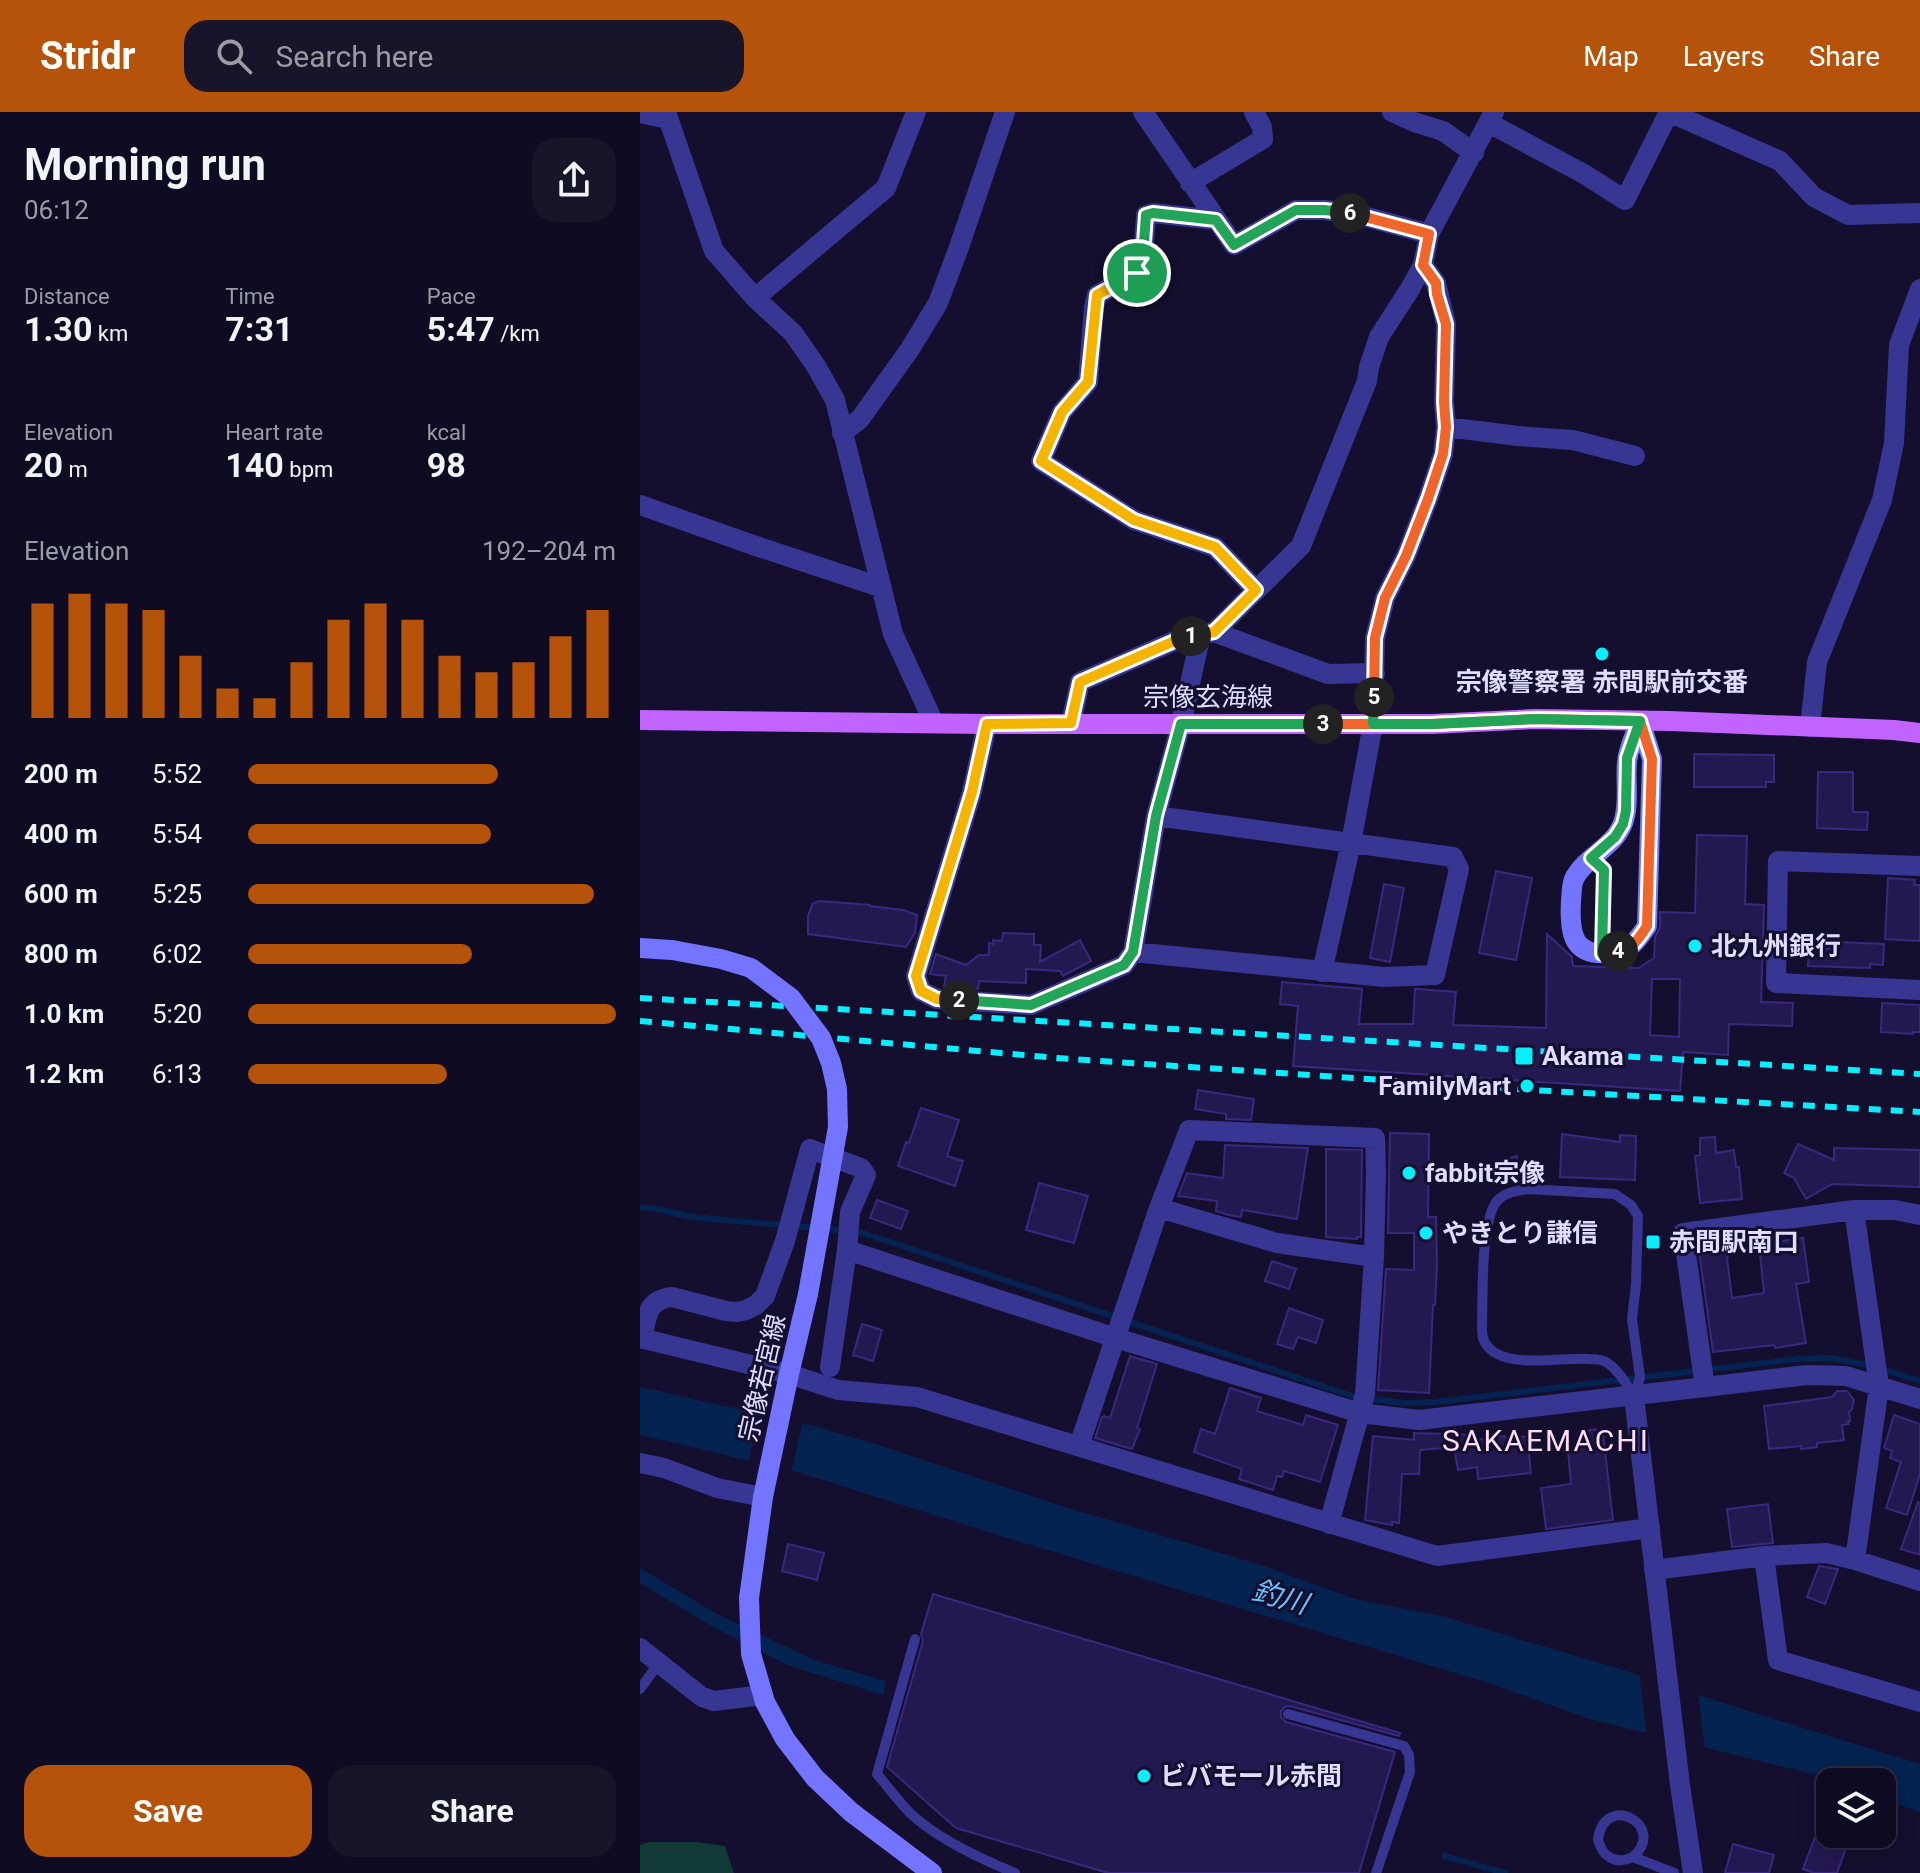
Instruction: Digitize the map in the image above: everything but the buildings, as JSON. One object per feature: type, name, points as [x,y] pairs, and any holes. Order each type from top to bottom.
[{"type":"main road","name":"宗像玄海線","points":[[640,720],[1432,724],[1535,719],[1920,733]]},
{"type":"main road","points":[[1640,721],[1652,759],[1647,926],[1636,942],[1625,950],[1602,954],[1579,946],[1572,935],[1573,880],[1591,858],[1615,837],[1623,824],[1627,758],[1640,721]]},
{"type":"main road","name":"宗像若宮線","points":[[640,948],[672,950],[751,968],[791,998],[821,1038],[831,1063],[837,1089],[838,1127],[808,1294],[764,1494],[749,1598],[751,1654],[765,1702],[785,1739],[815,1778],[851,1812],[932,1873]]},
{"type":"street","points":[[755,298],[886,188],[916,112]]},
{"type":"street","points":[[842,433],[860,419],[910,349],[938,303],[1005,112]]},
{"type":"street","points":[[1143,112],[1234,245],[1296,210],[1356,214],[1429,234]]},
{"type":"street","points":[[1190,183],[1263,139],[1262,127],[1254,112]]},
{"type":"street","points":[[1392,112],[1443,131],[1474,153]]},
{"type":"street","points":[[1071,723],[1080,682],[1179,639],[1207,633],[1301,546],[1367,381],[1379,337],[1423,265],[1429,234],[1492,118],[1625,200],[1669,112],[1780,161],[1814,197],[1848,215],[1920,213]]},
{"type":"street","points":[[640,113],[667,116],[714,251],[755,298],[793,333],[835,400],[893,634],[934,723]]},
{"type":"street","points":[[1216,220],[1153,213],[1146,215],[1142,270],[1097,295],[1088,382],[1062,412],[1041,461],[1134,520],[1215,547],[1256,590]]},
{"type":"street","points":[[1322,972],[1351,843],[1373,724],[1375,638],[1385,598],[1406,556],[1443,454],[1446,324],[1436,283],[1423,265]]},
{"type":"street","points":[[1810,727],[1817,662],[1882,500],[1894,443],[1899,345],[1920,289]]},
{"type":"street","points":[[1446,427],[1573,440],[1635,456]]},
{"type":"street","points":[[640,505],[880,587]]},
{"type":"street","points":[[1207,633],[1328,674],[1375,673]]},
{"type":"street","points":[[987,724],[972,792],[916,976],[921,991],[937,999],[1031,1005],[1124,965],[1133,952],[1156,816],[1207,633]]},
{"type":"street","points":[[1133,952],[1384,977],[1435,975],[1459,869],[1453,857],[1156,816]]},
{"type":"street","points":[[1920,866],[1778,861],[1776,983],[1920,990]]},
{"type":"street","points":[[1079,1446],[1159,1208],[1189,1130],[1375,1138],[1374,1257],[1365,1394],[1329,1524]]},
{"type":"street","points":[[830,1367],[850,1212],[866,1175],[861,1168],[810,1149],[785,1241],[765,1296],[756,1305],[737,1312],[672,1297],[663,1298],[654,1302],[648,1310],[641,1338],[787,1384],[917,1397],[1437,1556],[1650,1528]]},
{"type":"street","points":[[1159,1208],[1277,1243],[1374,1257]]},
{"type":"street","points":[[1854,1210],[1879,1386],[1855,1560]]},
{"type":"street","points":[[1705,1387],[1683,1233],[1854,1210],[1895,1210],[1920,1215]]},
{"type":"street","points":[[847,1250],[1116,1338],[1360,1413],[1419,1420],[1807,1375],[1846,1376],[1920,1399]]},
{"type":"street","points":[[1634,1396],[1693,1873]]},
{"type":"street","points":[[640,1463],[664,1468],[717,1488],[764,1494]]},
{"type":"street","points":[[1654,1570],[1764,1556],[1826,1553],[1920,1581]]},
{"type":"street","points":[[1764,1556],[1778,1660],[1920,1702]]},
{"type":"street","points":[[640,1648],[702,1697],[714,1701],[763,1695]]},
{"type":"lane","points":[[1591,858],[1604,870],[1602,954]]},
{"type":"lane","points":[[1527,1189],[1615,1194],[1631,1205],[1638,1216],[1632,1319],[1640,1377],[1634,1396],[1618,1371],[1603,1360],[1524,1360],[1504,1358],[1492,1352],[1484,1339],[1482,1325],[1486,1231],[1497,1200],[1511,1192],[1527,1189]]},
{"type":"lane","points":[[915,1639],[877,1774],[911,1814],[948,1840],[989,1863],[1015,1873]]},
{"type":"lane","points":[[640,1689],[659,1663]]},
{"type":"lane","points":[[1288,1714],[1404,1746],[1409,1755],[1410,1772],[1376,1873]]},
{"type":"lane","points":[[1633,1857],[1643,1845],[1642,1829],[1632,1818],[1624,1815],[1608,1818],[1602,1824],[1598,1839],[1604,1853],[1617,1861],[1633,1857],[1674,1873]]},
{"type":"green space","points":[[649,1842],[697,1842],[725,1846],[734,1873],[640,1873],[640,1845]]},
{"type":"water","name":"釣川","points":[[640,1387],[818,1427],[1062,1506],[1258,1564],[1355,1599],[1445,1617],[1920,1764],[1920,1812],[1896,1804],[1896,1768],[1816,1768],[1816,1775],[1590,1719],[1492,1684],[794,1471],[640,1435]]},
{"type":"water","points":[[640,1568],[717,1614],[814,1660],[886,1681],[883,1695],[787,1665],[710,1625],[640,1583]]},
{"type":"pier","points":[[759,1410],[803,1420],[791,1474],[748,1464]]},
{"type":"pier","points":[[1639,1671],[1698,1691],[1705,1751],[1647,1737]]},
{"type":"waterway","points":[[640,1207],[691,1217],[860,1232],[1352,1396],[1402,1403],[1436,1402],[1797,1359],[1832,1358],[1871,1366]]},
{"type":"waterway","points":[[1882,1369],[1920,1381]]},
{"type":"waterway","points":[[1444,1856],[1505,1873]]},
{"type":"railway","points":[[640,998],[1920,1074]]},
{"type":"railway","points":[[640,1021],[1057,1058],[1920,1112]]},
{"type":"place","name":"宗像警察署 赤間駅前交番","points":[[1602,654]]},
{"type":"place","name":"北九州銀行","points":[[1695,946]]},
{"type":"place","name":"Akama","points":[[1524,1056]]},
{"type":"place","name":"FamilyMart","points":[[1527,1086]]},
{"type":"place","name":"fabbit宗像","points":[[1409,1173]]},
{"type":"place","name":"やきとり謙信","points":[[1426,1233]]},
{"type":"place","name":"赤間駅南口","points":[[1653,1242]]},
{"type":"place","name":"ビバモール赤間","points":[[1144,1776]]},
{"type":"district","name":"SAKAEMACHI","points":[[1546,1440]]},
{"type":"route","points":[[1137,273],[1097,295],[1088,382],[1062,412],[1041,461],[1134,520],[1215,547],[1256,590],[1214,632],[1179,639],[1080,682],[1071,723],[987,724],[972,792],[916,976],[921,991],[937,999],[1031,1005],[1124,965],[1133,952],[1156,816],[1181,724],[1432,724],[1535,719],[1640,721],[1652,759],[1647,926],[1636,942],[1625,950],[1602,954],[1604,870],[1591,858],[1615,837],[1623,824],[1627,758],[1640,721],[1535,719],[1432,724],[1373,724],[1375,638],[1385,598],[1406,556],[1443,454],[1446,324],[1436,283],[1423,265],[1429,234],[1356,214],[1296,210],[1234,245],[1216,220],[1153,213],[1146,215],[1142,270],[1137,273]]}]
